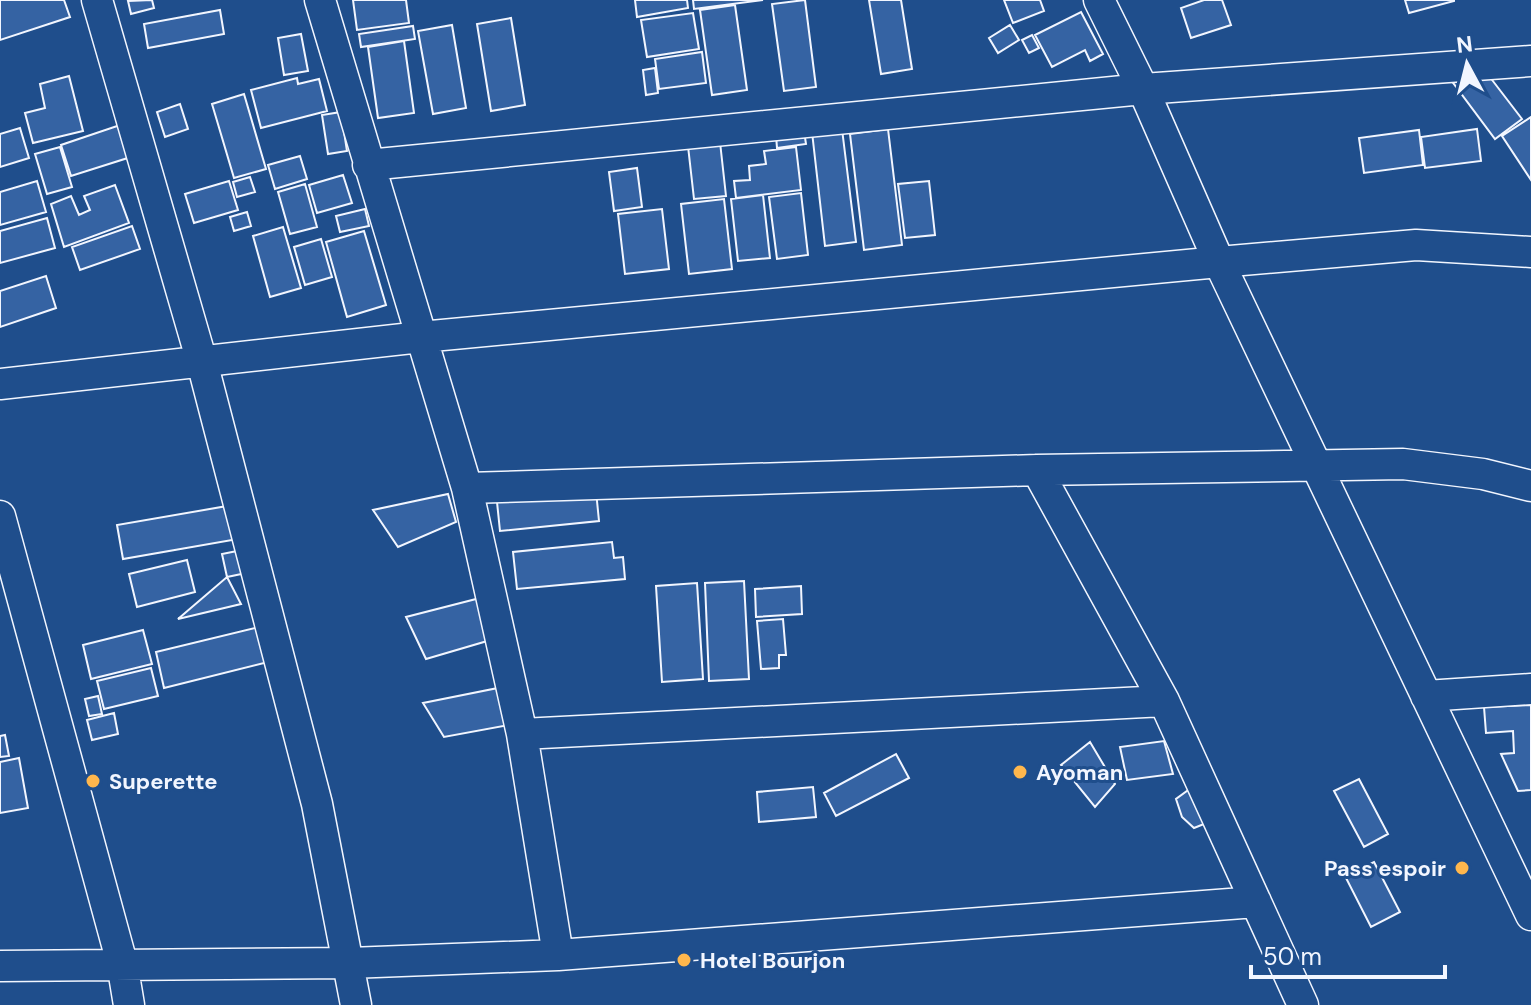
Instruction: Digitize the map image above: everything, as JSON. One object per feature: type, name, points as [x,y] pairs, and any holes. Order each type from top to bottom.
[{"type":"street","points":[[97,0],[202,362],[317,804],[356,1005]]},
{"type":"street","points":[[320,0],[467,488],[522,734],[558,955]]},
{"type":"street","points":[[1099,0],[1316,466],[1528,899]]},
{"type":"street","points":[[368,165],[1143,89],[1531,61]]},
{"type":"street","points":[[0,384],[421,337],[1416,245],[1531,252]]},
{"type":"street","points":[[467,488],[1037,470],[1403,464],[1444,467],[1531,486]]},
{"type":"street","points":[[1037,470],[1164,701],[1303,1005]]},
{"type":"street","points":[[0,516],[122,963],[129,1005]]},
{"type":"street","points":[[1426,696],[1531,689]]},
{"type":"street","points":[[522,734],[1164,701]]},
{"type":"street","points":[[0,966],[350,963],[558,955],[1256,902]]},
{"type":"building","points":[[0,0],[64,0],[70,17],[0,40]]},
{"type":"building","points":[[152,0],[154,8],[131,14],[128,1]]},
{"type":"building","points":[[353,0],[406,0],[409,23],[357,30]]},
{"type":"building","points":[[635,0],[687,0],[688,8],[637,17]]},
{"type":"building","points":[[693,0],[763,0],[694,9]]},
{"type":"building","points":[[805,0],[816,87],[784,91],[772,4]]},
{"type":"building","points":[[869,0],[901,0],[912,69],[881,74]]},
{"type":"building","points":[[1004,0],[1040,0],[1044,11],[1013,23]]},
{"type":"building","points":[[1204,0],[1222,0],[1231,25],[1191,38],[1181,8]]},
{"type":"building","points":[[1405,0],[1454,0],[1454,1],[1409,13]]},
{"type":"building","points":[[735,5],[747,90],[712,95],[700,10]]},
{"type":"building","points":[[220,10],[224,34],[148,48],[144,24]]},
{"type":"building","points":[[1081,12],[1103,54],[1090,61],[1085,50],[1052,67],[1035,35]]},
{"type":"building","points":[[693,13],[699,49],[647,57],[641,20]]},
{"type":"building","points":[[511,18],[525,105],[491,111],[477,24]]},
{"type":"building","points":[[452,25],[466,108],[433,114],[418,31]]},
{"type":"building","points":[[1010,25],[1019,40],[998,53],[989,38]]},
{"type":"building","points":[[413,26],[415,39],[361,47],[359,34]]},
{"type":"building","points":[[301,34],[308,71],[284,75],[278,38]]},
{"type":"building","points":[[1032,35],[1039,48],[1029,53],[1022,40]]},
{"type":"building","points":[[404,41],[414,113],[378,118],[368,47]]},
{"type":"building","points":[[702,52],[706,83],[659,89],[655,59]]},
{"type":"building","points":[[655,68],[658,93],[646,95],[643,70]]},
{"type":"building","points":[[1486,72],[1522,119],[1495,139],[1448,76]]},
{"type":"building","points":[[69,76],[83,131],[33,143],[25,113],[45,108],[40,84]]},
{"type":"building","points":[[297,78],[298,84],[319,79],[327,111],[261,128],[251,90]]},
{"type":"building","points":[[244,94],[266,169],[234,178],[212,104]]},
{"type":"building","points":[[180,104],[188,129],[165,137],[157,112]]},
{"type":"building","points":[[341,112],[347,151],[328,154],[322,115]]},
{"type":"building","points":[[1531,117],[1531,180],[1502,136]]},
{"type":"building","points":[[123,124],[134,156],[71,176],[61,145]]},
{"type":"building","points":[[20,128],[29,158],[0,167],[0,134]]},
{"type":"building","points":[[842,129],[856,242],[825,246],[812,132]]},
{"type":"building","points":[[888,129],[902,245],[864,250],[850,134]]},
{"type":"building","points":[[1477,129],[1481,161],[1425,168],[1421,137]]},
{"type":"building","points":[[1419,130],[1423,165],[1364,173],[1359,138]]},
{"type":"building","points":[[804,131],[806,144],[777,148],[776,135]]},
{"type":"building","points":[[720,142],[726,196],[694,199],[688,146]]},
{"type":"building","points":[[60,147],[72,187],[47,194],[35,154]]},
{"type":"building","points":[[796,147],[801,190],[736,198],[734,181],[750,180],[749,166],[766,164],[764,151]]},
{"type":"building","points":[[300,156],[307,179],[275,189],[268,165]]},
{"type":"building","points":[[637,168],[642,207],[614,211],[609,172]]},
{"type":"building","points":[[343,175],[352,203],[317,213],[309,185]]},
{"type":"building","points":[[250,177],[255,192],[237,197],[233,182]]},
{"type":"building","points":[[37,181],[46,212],[0,225],[0,192]]},
{"type":"building","points":[[229,181],[238,210],[194,223],[185,194]]},
{"type":"building","points":[[929,181],[935,235],[905,238],[898,184]]},
{"type":"building","points":[[305,184],[317,227],[290,234],[278,192]]},
{"type":"building","points":[[115,185],[129,223],[64,247],[51,204],[71,196],[79,215],[90,210],[84,196]]},
{"type":"building","points":[[801,193],[808,255],[777,259],[769,197]]},
{"type":"building","points":[[763,195],[770,258],[738,261],[731,199]]},
{"type":"building","points":[[724,199],[732,269],[689,274],[681,204]]},
{"type":"building","points":[[365,209],[369,226],[340,232],[336,216]]},
{"type":"building","points":[[662,209],[669,269],[625,274],[618,214]]},
{"type":"building","points":[[247,212],[251,226],[234,231],[230,217]]},
{"type":"building","points":[[47,218],[55,248],[0,263],[0,231]]},
{"type":"building","points":[[132,226],[140,249],[80,270],[72,247]]},
{"type":"building","points":[[283,227],[301,288],[270,297],[253,236]]},
{"type":"building","points":[[364,231],[386,305],[347,317],[326,242]]},
{"type":"building","points":[[321,239],[332,277],[305,285],[294,247]]},
{"type":"building","points":[[46,276],[56,308],[0,327],[0,291]]},
{"type":"building","points":[[596,491],[599,521],[500,531],[497,502]]},
{"type":"building","points":[[448,494],[456,522],[398,547],[373,510]]},
{"type":"building","points":[[233,505],[238,539],[123,559],[117,525]]},
{"type":"building","points":[[612,542],[614,558],[623,557],[625,579],[517,589],[513,552]]},
{"type":"building","points":[[247,549],[251,572],[227,577],[222,554]]},
{"type":"building","points":[[187,560],[195,592],[137,607],[129,574]]},
{"type":"building","points":[[227,577],[241,604],[178,619]]},
{"type":"building","points":[[744,581],[749,679],[709,681],[705,583]]},
{"type":"building","points":[[697,583],[703,679],[662,682],[656,586]]},
{"type":"building","points":[[801,586],[802,614],[756,617],[755,589]]},
{"type":"building","points":[[480,598],[494,639],[426,659],[406,617]]},
{"type":"building","points":[[783,619],[786,655],[779,655],[779,668],[761,669],[757,621]]},
{"type":"building","points":[[267,625],[276,660],[164,688],[156,652]]},
{"type":"building","points":[[143,630],[152,664],[91,679],[83,645]]},
{"type":"building","points":[[151,668],[158,696],[104,709],[97,681]]},
{"type":"building","points":[[498,688],[509,725],[444,737],[423,703]]},
{"type":"building","points":[[98,696],[102,714],[89,716],[85,699]]},
{"type":"building","points":[[1531,705],[1531,790],[1518,791],[1501,754],[1514,753],[1513,731],[1486,733],[1484,707]]},
{"type":"building","points":[[114,713],[118,734],[92,740],[87,720]]},
{"type":"building","points":[[5,735],[9,756],[0,757],[0,736]]},
{"type":"building","points":[[1164,741],[1173,774],[1127,780],[1120,747]]},
{"type":"building","points":[[1090,742],[1115,784],[1095,807],[1061,765]]},
{"type":"building","points":[[896,754],[909,778],[836,816],[824,793]]},
{"type":"building","points":[[19,758],[28,808],[0,813],[0,762]]},
{"type":"building","points":[[1359,779],[1388,834],[1364,847],[1334,791]]},
{"type":"building","points":[[813,787],[816,817],[759,822],[757,792]]},
{"type":"building","points":[[1191,788],[1209,822],[1194,828],[1182,817],[1176,799]]},
{"type":"building","points":[[1374,862],[1400,912],[1371,927],[1345,876]]},
{"type":"place","name":"Ayoman","points":[[1020,772]]},
{"type":"place","name":"Superette","points":[[93,781]]},
{"type":"place","name":"Pass espoir","points":[[1462,868]]},
{"type":"place","name":"Hotel Bourjon","points":[[684,960]]}]
